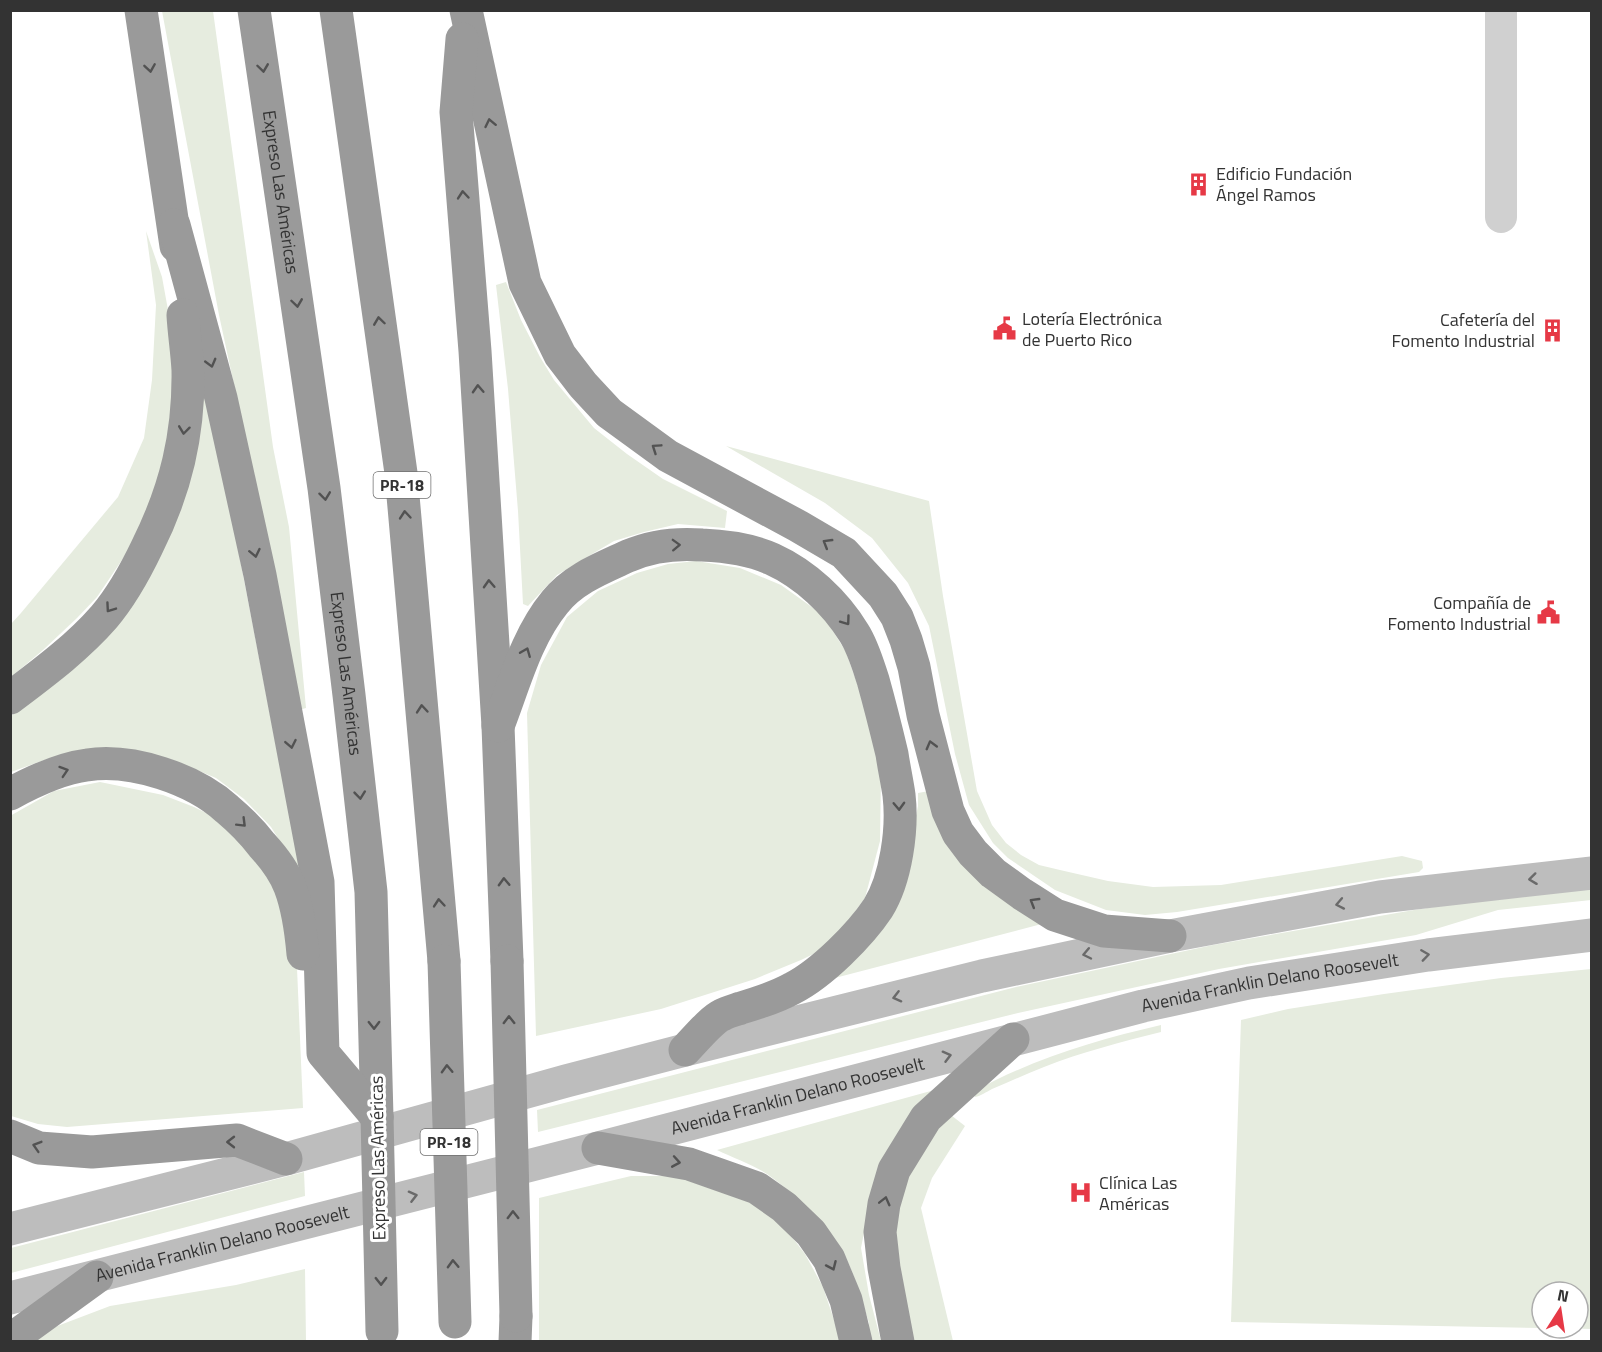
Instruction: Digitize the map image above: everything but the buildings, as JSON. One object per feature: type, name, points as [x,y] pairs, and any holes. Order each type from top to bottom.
[{"type":"highway","points":[[10,698],[73,649],[105,616],[136,570],[161,519],[175,480],[184,430],[188,369],[174,225],[141,10]]},
{"type":"highway","name":"Expreso Las Américas","points":[[254,10],[326,500],[371,892],[382,1336]]},
{"type":"highway","name":"PR-18","points":[[336,10],[401,474],[444,962],[454,1332]]},
{"type":"highway","points":[[465,10],[525,283],[560,355],[609,413],[668,456],[844,553],[883,595],[897,617],[906,640],[948,811],[958,832],[993,873],[1055,915],[1104,931],[1170,936]]},
{"type":"highway","points":[[465,10],[456,112],[475,351],[498,726],[507,961],[515,1329]]},
{"type":"highway","points":[[174,225],[221,398],[260,575],[318,882],[315,985]]},
{"type":"highway","points":[[498,726],[528,646],[555,600],[577,581],[641,550],[667,545],[724,546],[750,551],[772,559],[821,592],[856,635],[885,721],[899,795],[900,816],[896,854],[883,897],[867,924],[840,952],[811,976],[794,988],[720,1016],[685,1050]]},
{"type":"highway","points":[[10,794],[62,772],[87,765],[107,764],[134,766],[162,774],[201,790],[226,807],[274,859],[290,886],[315,985],[323,1053],[377,1117]]},
{"type":"highway","points":[[898,1341],[884,1268],[880,1232],[884,1204],[894,1170],[926,1118],[1013,1039]]},
{"type":"highway","points":[[10,1136],[39,1148],[92,1152],[237,1140],[286,1159]]},
{"type":"highway","points":[[598,1148],[689,1164],[757,1188],[784,1207],[811,1233],[829,1259],[846,1299],[856,1341]]},
{"type":"highway","points":[[10,1340],[98,1277]]},
{"type":"main road","points":[[10,1229],[286,1159],[566,1081],[982,975],[1170,936],[1380,897],[1592,873]]},
{"type":"main road","name":"Avenida Franklin Delano Roosevelt","points":[[10,1298],[1143,1006],[1249,983],[1428,955],[1592,935]]},
{"type":"street","points":[[1501,10],[1501,217]]},
{"type":"shaded area","points":[[162,11],[213,11],[273,447],[289,527],[306,708],[299,710],[219,315]]},
{"type":"shaded area","points":[[146,231],[162,277],[170,321],[175,387],[156,491],[128,551],[97,597],[43,650],[11,677],[11,624],[118,497],[144,438],[152,380],[156,305]]},
{"type":"shaded area","points":[[506,282],[521,320],[540,357],[554,380],[594,428],[663,479],[727,511],[725,528],[678,524],[614,541],[557,575],[528,606],[523,604],[508,389],[496,285]]},
{"type":"shaded area","points":[[207,388],[301,875],[271,827],[244,799],[216,778],[170,759],[50,758],[11,772],[11,716],[59,681],[110,633],[202,393]]},
{"type":"shaded area","points":[[726,446],[929,501],[977,791],[992,825],[1006,843],[1021,855],[1039,865],[1108,881],[1153,887],[1221,885],[1402,856],[1422,861],[1423,868],[1419,872],[1177,912],[1145,915],[1106,910],[1055,890],[1008,858],[993,843],[969,805],[955,754],[929,626],[908,583],[872,538],[825,503]]},
{"type":"shaded area","points":[[696,561],[740,568],[781,585],[823,615],[846,652],[867,712],[881,774],[880,841],[865,898],[830,946],[801,960],[755,979],[661,1009],[536,1036],[527,713],[541,665],[567,617],[598,591],[637,573],[668,564]]},
{"type":"shaded area","points":[[100,782],[163,795],[223,821],[273,882],[297,968],[303,1108],[67,1127],[38,1124],[11,1116],[10,816],[54,791]]},
{"type":"shaded area","points":[[929,791],[1053,921],[831,979],[913,830],[918,793]]},
{"type":"shaded area","points":[[1591,889],[1591,900],[1498,910],[1416,935],[1219,969],[1018,1013],[538,1132],[537,1110],[1016,987],[1213,945],[1414,910],[1496,898]]},
{"type":"shaded area","points":[[1591,969],[1591,1329],[1590,1280],[1530,1280],[1530,1328],[1231,1322],[1241,1020],[1288,1009],[1501,978]]},
{"type":"shaded area","points":[[1161,1025],[1161,1032],[1058,1062],[975,1097],[973,1092],[1041,1060],[1112,1037]]},
{"type":"shaded area","points":[[938,1089],[869,1207],[861,1248],[869,1295],[881,1341],[859,1341],[869,1323],[850,1266],[832,1234],[778,1182],[755,1167],[717,1150]]},
{"type":"shaded area","points":[[947,1112],[965,1126],[932,1178],[921,1208],[953,1341],[914,1341],[897,1268],[895,1193]]},
{"type":"shaded area","points":[[304,1172],[305,1196],[11,1273],[11,1248]]},
{"type":"shaded area","points":[[631,1176],[681,1176],[743,1197],[782,1224],[805,1254],[823,1287],[841,1341],[539,1341],[539,1198]]},
{"type":"shaded area","points":[[305,1269],[306,1341],[24,1342],[39,1333],[110,1306],[236,1285]]},
{"type":"place","name":"Edificio Fundación Ángel Ramos","points":[[1198,184]]},
{"type":"place","name":"Lotería Electrónica de Puerto Rico","points":[[1004,329]]},
{"type":"place","name":"Cafetería del Fomento Industrial","points":[[1553,330]]},
{"type":"place","name":"Compañía de Fomento Industrial","points":[[1549,613]]},
{"type":"place","name":"Clínica Las Américas","points":[[1081,1193]]}]
